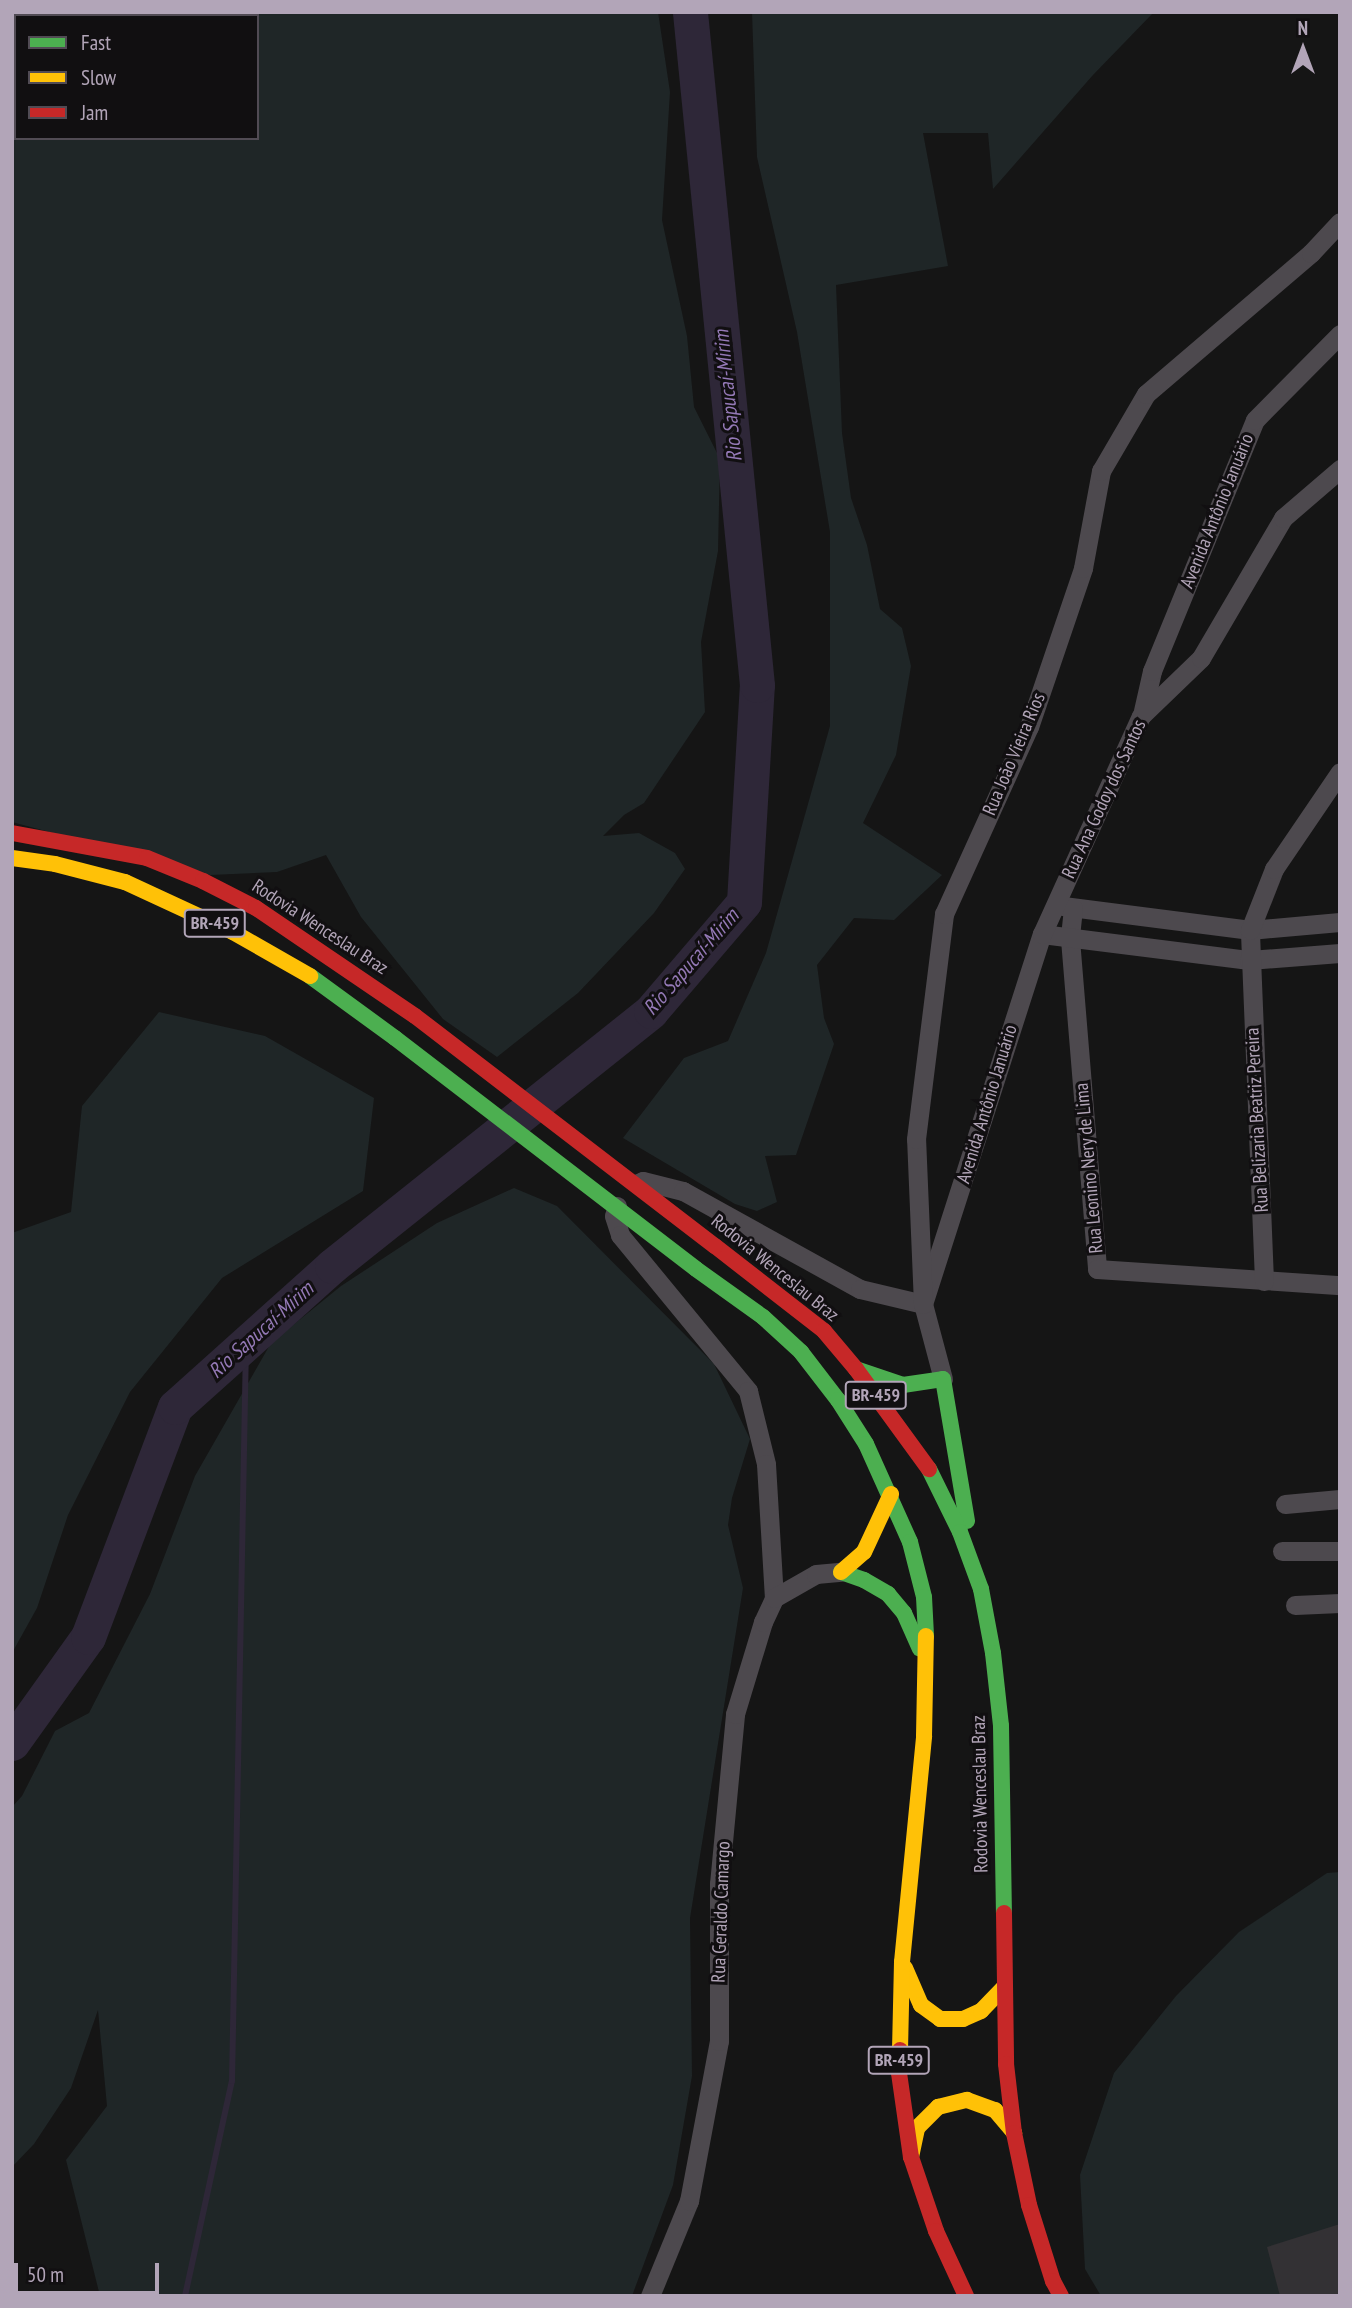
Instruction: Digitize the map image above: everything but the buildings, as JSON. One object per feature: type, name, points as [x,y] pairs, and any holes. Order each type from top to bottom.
[{"type":"highway","name":"Rodovia Wenceslau Braz","points":[[12,833],[147,858],[203,881],[256,908],[415,1016],[824,1331],[856,1369],[928,1468],[960,1532],[981,1589],[993,1653],[1001,1726],[1006,2064],[1014,2133],[1029,2205],[1053,2281],[1061,2296]]},
{"type":"highway","name":"BR-459","points":[[12,858],[66,867],[125,882],[233,932],[313,978],[763,1317],[801,1352],[838,1400],[891,1494],[911,1542],[924,1597],[927,1664],[924,1736],[902,1962],[899,2073],[911,2157],[936,2231],[966,2296]]},
{"type":"highway","points":[[856,1369],[903,1385],[943,1379],[981,1589]]},
{"type":"highway","points":[[841,1572],[864,1552],[891,1494]]},
{"type":"highway","name":"BR-459","points":[[841,1572],[864,1580],[888,1594],[904,1614],[927,1664]]},
{"type":"highway","points":[[902,1962],[921,2005],[940,2019],[964,2019],[981,2011],[1004,1987]]},
{"type":"highway","points":[[911,2157],[917,2129],[938,2107],[967,2101],[995,2110],[1014,2133]]},
{"type":"street","name":"Rua João Vieira Rios","points":[[943,1379],[923,1304],[916,1139],[944,914],[1029,727],[1083,568],[1101,471],[1146,394],[1311,253],[1340,222]]},
{"type":"street","name":"Avenida Antônio Januário","points":[[1141,716],[1152,671],[1255,420],[1340,334]]},
{"type":"street","name":"Rua Ana Godoy dos Santos","points":[[1053,905],[1141,716],[1201,658],[1283,518],[1340,469]]},
{"type":"street","name":"Rua Belizaria Beatriz Pereira","points":[[1265,1281],[1249,960],[1250,930],[1274,869],[1340,772]]},
{"type":"street","name":"Avenida Antônio Januário","points":[[923,1304],[1053,905]]},
{"type":"street","points":[[1053,905],[1250,930],[1340,922]]},
{"type":"street","name":"Rua Leonino Nery de Lima","points":[[1073,908],[1070,940],[1097,1269],[1340,1285]]},
{"type":"street","points":[[1042,934],[1070,940],[1249,960],[1340,953]]},
{"type":"street","points":[[841,1572],[816,1574],[774,1598],[766,1464],[748,1391],[620,1235],[614,1216],[619,1198],[627,1188],[643,1181],[683,1191],[860,1289],[923,1304]]},
{"type":"street","points":[[1284,1504],[1340,1499]]},
{"type":"street","points":[[1282,1551],[1340,1551]]},
{"type":"street","name":"Rua Geraldo Camargo","points":[[650,2296],[689,2200],[719,2041],[719,1884],[735,1714],[763,1622],[774,1598]]},
{"type":"street","points":[[1295,1605],[1340,1603]]},
{"type":"shaded area","points":[[12,12],[658,12],[670,92],[662,220],[687,336],[694,407],[720,459],[718,551],[701,642],[705,712],[644,803],[624,815],[603,836],[639,833],[675,853],[685,869],[654,913],[578,993],[497,1057],[443,1019],[361,917],[326,855],[277,872],[210,875],[12,822]]},
{"type":"shaded area","points":[[752,12],[1154,12],[1093,75],[993,189],[988,133],[923,133],[948,266],[836,285],[842,433],[851,498],[867,545],[880,609],[902,628],[911,666],[896,755],[863,823],[942,875],[894,920],[854,918],[817,965],[824,1018],[834,1044],[796,1155],[765,1156],[777,1202],[757,1211],[735,1204],[623,1138],[684,1058],[728,1041],[766,953],[830,726],[830,532],[797,332],[757,157]]},
{"type":"shaded area","points":[[159,1012],[265,1036],[374,1098],[363,1191],[222,1278],[130,1392],[68,1515],[37,1608],[12,1653],[12,1233],[71,1212],[82,1106]]},
{"type":"shaded area","points":[[514,1188],[557,1206],[714,1364],[750,1439],[732,1498],[728,1525],[743,1588],[690,1918],[692,2076],[673,2185],[632,2296],[100,2296],[66,2160],[107,2106],[98,2010],[71,2088],[34,2144],[12,2167],[12,1807],[22,1796],[55,1731],[89,1713],[150,1594],[195,1476],[271,1343],[341,1286],[437,1223]]},
{"type":"shaded area","points":[[1340,1872],[1340,2296],[1101,2296],[1085,2269],[1080,2175],[1114,2073],[1176,1996],[1239,1932],[1327,1873]]},
{"type":"waterway","name":"Rio Sapucaí-Mirim","points":[[12,1743],[88,1637],[175,1407],[332,1266],[651,1011],[744,902],[757,685],[690,12]]},
{"type":"waterway","points":[[185,2296],[232,2081],[246,1343]]},
{"type":"traffic: fast","points":[[310,976],[395,1038]]},
{"type":"traffic: fast","points":[[395,1038],[696,1269]]},
{"type":"traffic: fast","points":[[696,1269],[763,1317],[801,1352],[838,1400],[866,1444],[910,1542],[924,1597],[926,1636]]},
{"type":"traffic: fast","points":[[856,1369],[903,1385],[943,1379],[967,1521]]},
{"type":"traffic: fast","points":[[929,1469],[960,1532],[981,1589],[993,1653],[1001,1726],[1004,1913]]},
{"type":"traffic: fast","points":[[841,1572],[864,1580],[888,1594],[904,1613],[920,1649]]},
{"type":"traffic: slow","points":[[12,858],[55,864],[125,882],[233,932],[310,976]]},
{"type":"traffic: slow","points":[[841,1572],[864,1552],[891,1494]]},
{"type":"traffic: slow","points":[[900,2050],[902,1962],[924,1736],[926,1636]]},
{"type":"traffic: slow","points":[[905,1968],[921,2005],[940,2019],[963,2019],[981,2011],[1004,1987]]},
{"type":"traffic: slow","points":[[911,2157],[917,2128],[938,2107],[967,2100],[995,2110],[1014,2133]]},
{"type":"traffic: jam","points":[[12,833],[147,858],[203,881],[256,908],[415,1016]]},
{"type":"traffic: jam","points":[[415,1016],[715,1246]]},
{"type":"traffic: jam","points":[[715,1246],[824,1331],[856,1369],[929,1469]]},
{"type":"traffic: jam","points":[[1004,1913],[1006,2064],[1014,2133],[1029,2205],[1053,2281],[1061,2296]]},
{"type":"traffic: jam","points":[[900,2050],[899,2073],[911,2157],[936,2231],[966,2296]]}]
